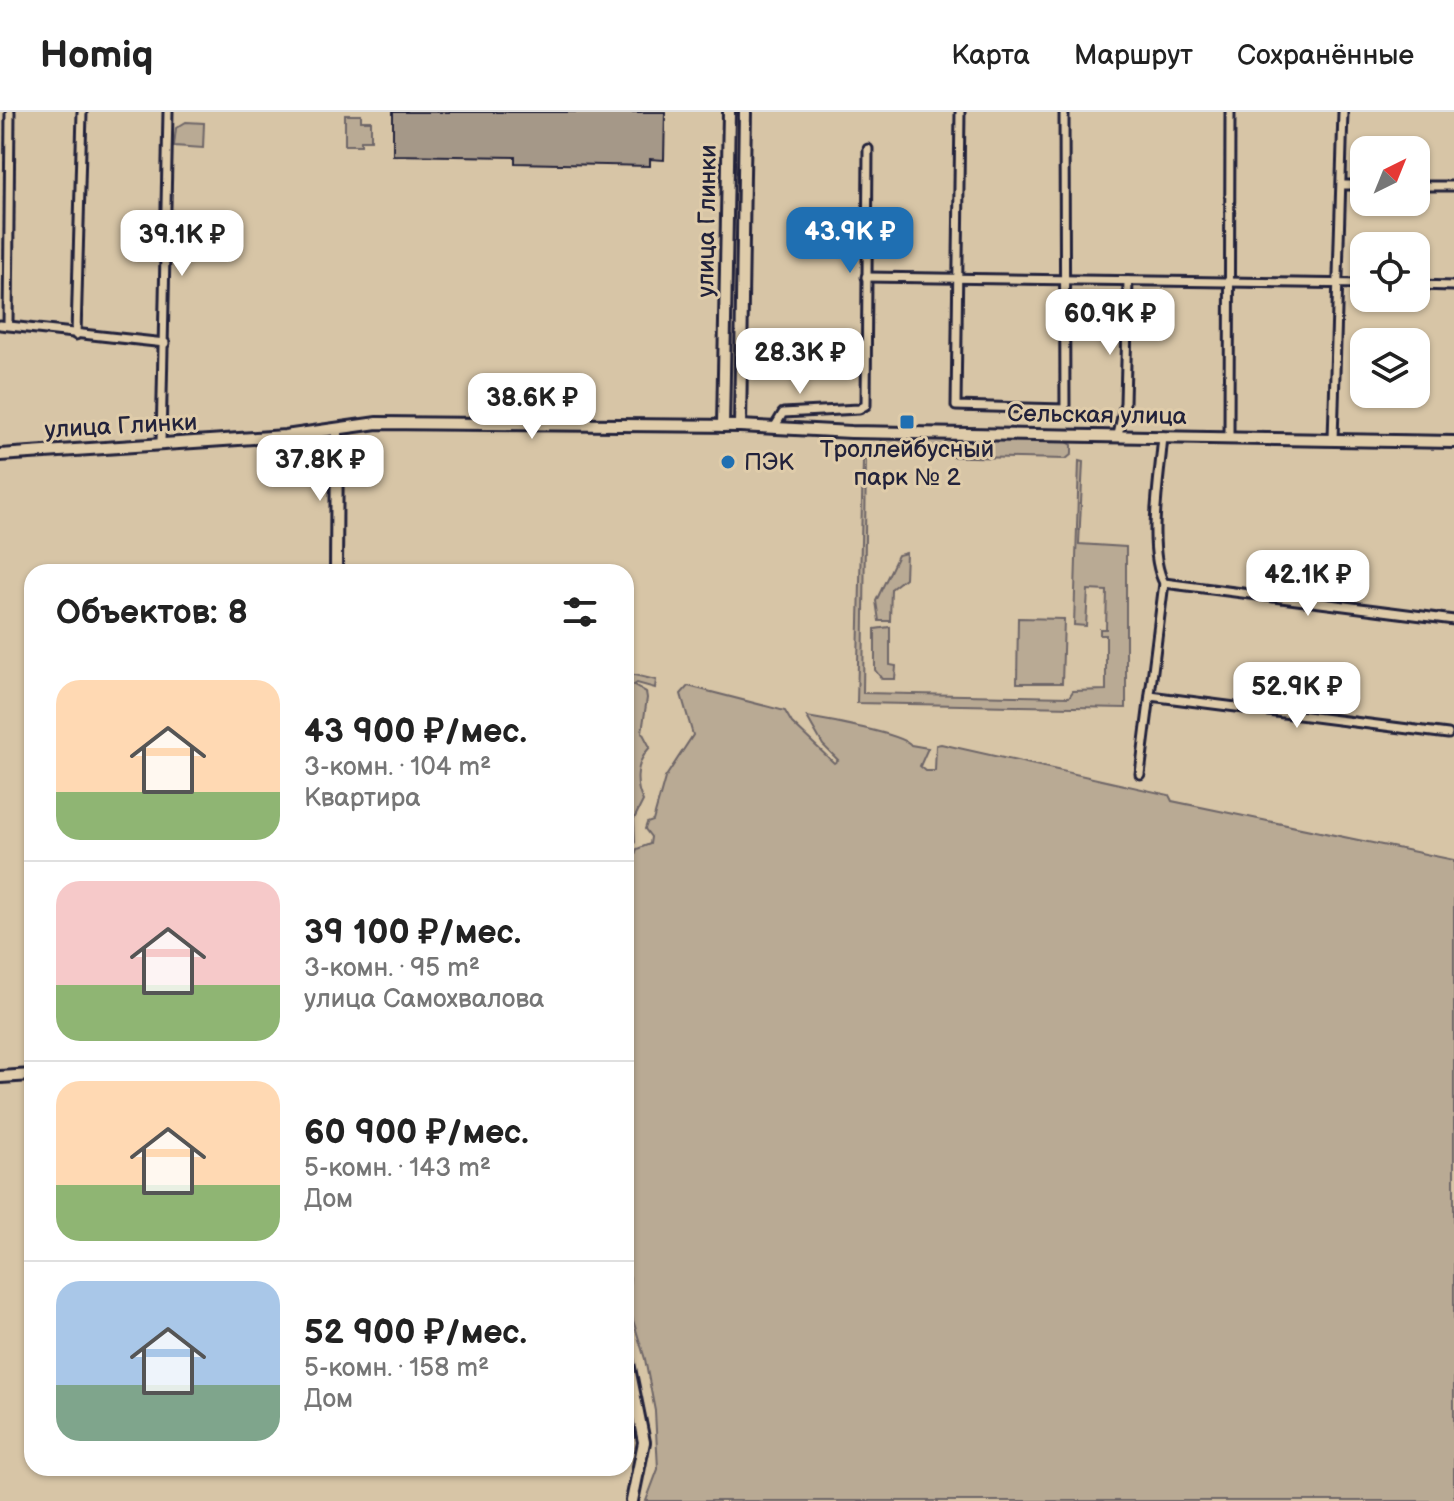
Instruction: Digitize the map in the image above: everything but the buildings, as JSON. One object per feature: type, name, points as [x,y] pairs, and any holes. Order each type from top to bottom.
[{"type":"main road","name":"улица Глинки","points":[[723,426],[729,112]]},
{"type":"main road","name":"улица Глинки","points":[[0,455],[337,432],[377,423],[740,426],[745,112]]},
{"type":"main road","name":"Сельская улица","points":[[740,426],[1454,442]]},
{"type":"main road","points":[[336,564],[337,432]]},
{"type":"main road","points":[[0,1077],[24,1076]]},
{"type":"main road","points":[[632,1501],[644,1452],[634,1397]]},
{"type":"street","points":[[10,112],[4,325],[165,343]]},
{"type":"street","points":[[76,335],[82,112]]},
{"type":"street","points":[[161,443],[168,112]]},
{"type":"street","points":[[960,112],[956,406],[1065,409],[1067,282],[1064,112]]},
{"type":"street","points":[[1229,437],[1232,281],[1230,112]]},
{"type":"street","points":[[1333,439],[1343,112]]},
{"type":"street","points":[[0,140],[10,140]]},
{"type":"street","points":[[774,428],[783,413],[859,409],[866,405],[868,149]]},
{"type":"street","points":[[1343,185],[1350,185]]},
{"type":"street","points":[[1430,186],[1454,186]]},
{"type":"street","points":[[866,277],[1350,284]]},
{"type":"street","points":[[1118,435],[1125,403],[1128,281]]},
{"type":"street","points":[[1430,285],[1454,286]]},
{"type":"street","points":[[1140,774],[1164,583],[1157,569],[1156,558],[1163,436]]},
{"type":"street","points":[[1164,583],[1454,620]]},
{"type":"street","points":[[1150,696],[1448,734]]},
{"type":"shaded area","points":[[345,115],[361,115],[361,121],[371,121],[371,140],[361,140],[361,145],[345,145]]},
{"type":"shaded area","points":[[186,122],[204,123],[203,148],[174,146],[176,128]]},
{"type":"shaded area","points":[[884,437],[1065,441],[1072,445],[1072,454],[1066,459],[884,455],[878,445]]},
{"type":"shaded area","points":[[866,459],[863,693],[1069,697],[1073,691],[1106,690],[1106,635],[1100,635],[1100,629],[1106,629],[1107,591],[1088,590],[1086,626],[1074,625],[1079,461],[1083,462],[1079,544],[1126,547],[1126,708],[857,703],[863,461]]},
{"type":"shaded area","points":[[906,553],[905,578],[891,589],[890,621],[879,621],[876,601],[898,555]]},
{"type":"shaded area","points":[[1018,618],[1064,619],[1062,683],[1017,683]]},
{"type":"shaded area","points":[[890,627],[890,665],[896,666],[895,679],[882,679],[875,670],[875,629]]},
{"type":"shaded area","points":[[634,675],[656,680],[655,688],[637,683],[634,685]]},
{"type":"shaded area","points":[[634,685],[646,692],[647,698],[642,732],[650,747],[639,766],[638,780],[643,801],[634,819]]},
{"type":"shaded area","points":[[688,686],[785,711],[792,723],[834,763],[838,760],[823,745],[807,717],[880,732],[911,745],[928,748],[920,766],[926,771],[935,771],[936,745],[941,744],[1169,795],[1172,801],[1454,860],[1454,1501],[646,1501],[658,1469],[655,1411],[645,1359],[634,1324],[634,857],[637,849],[650,844],[651,837],[645,829],[647,823],[653,821],[665,778],[693,735],[681,694]]},
{"type":"place","name":"Троллейбусный парк № 2","points":[[907,422]]},
{"type":"place","name":"ПЭК","points":[[728,462]]}]
